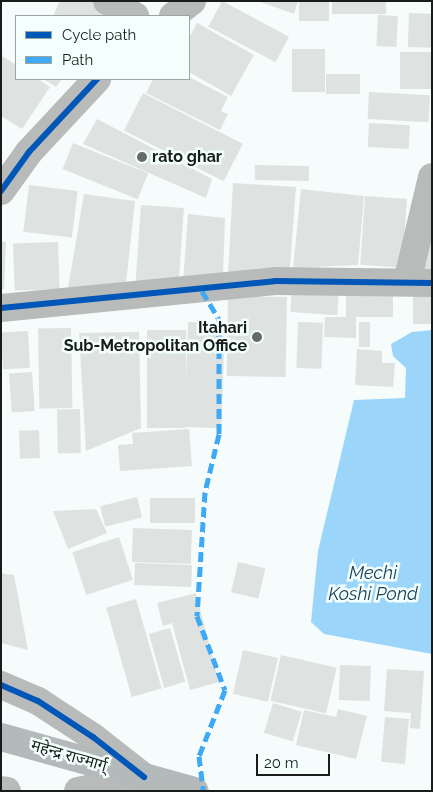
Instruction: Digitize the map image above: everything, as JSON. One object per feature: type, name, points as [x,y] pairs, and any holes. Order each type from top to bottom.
[{"type":"highway","name":"महेन्द्र राज्मार्ग्","points":[[1,737],[195,791]]},
{"type":"street","points":[[107,1],[133,15]]},
{"type":"street","points":[[174,15],[192,1]]},
{"type":"street","points":[[1,190],[29,152],[96,80]]},
{"type":"street","points":[[1,308],[275,281],[419,282],[432,177]]},
{"type":"street","points":[[1,685],[38,701],[94,736],[144,776]]},
{"type":"street","points":[[78,791],[144,776]]},
{"type":"street","points":[[1,790],[7,791]]},
{"type":"water","name":"Mechi Koshi Pond","points":[[432,330],[432,654],[324,634],[311,622],[318,551],[354,400],[405,398],[406,368],[393,356],[391,344],[412,332]]},
{"type":"building","points":[[60,1],[93,1],[121,15],[53,15]]},
{"type":"building","points":[[222,1],[289,37],[275,62],[208,27]]},
{"type":"building","points":[[258,1],[298,1],[294,14]]},
{"type":"building","points":[[299,1],[329,1],[329,21],[299,21]]},
{"type":"building","points":[[332,1],[386,1],[386,14],[332,14]]},
{"type":"building","points":[[409,13],[432,14],[431,48],[408,47]]},
{"type":"building","points":[[378,15],[398,16],[396,47],[376,46]]},
{"type":"building","points":[[197,23],[254,55],[231,96],[190,73],[190,36]]},
{"type":"building","points":[[292,49],[325,49],[325,92],[292,92]]},
{"type":"building","points":[[400,52],[432,52],[432,89],[400,89]]},
{"type":"building","points":[[1,55],[15,64],[15,80],[40,80],[50,87],[22,129],[1,116]]},
{"type":"building","points":[[326,74],[360,74],[360,94],[326,94]]},
{"type":"building","points":[[190,78],[228,97],[221,111],[228,114],[220,130],[146,93],[152,80],[190,80]]},
{"type":"building","points":[[45,80],[61,80],[56,87]]},
{"type":"building","points":[[369,92],[430,95],[429,122],[368,119]]},
{"type":"building","points":[[143,93],[243,144],[224,181],[124,130]]},
{"type":"building","name":"rato ghar","points":[[97,119],[212,179],[206,198],[83,144]]},
{"type":"building","points":[[369,123],[410,125],[409,149],[368,147]]},
{"type":"building","points":[[73,143],[148,173],[138,199],[63,169]]},
{"type":"building","points":[[255,165],[309,166],[309,181],[255,180]]},
{"type":"building","points":[[233,183],[296,187],[290,268],[228,275]]},
{"type":"building","points":[[29,185],[78,191],[72,238],[23,232]]},
{"type":"building","points":[[301,189],[364,196],[358,265],[293,268]]},
{"type":"building","points":[[84,194],[135,201],[126,283],[68,288]]},
{"type":"building","points":[[365,196],[407,199],[402,268],[360,265]]},
{"type":"building","points":[[141,205],[184,208],[178,286],[136,283]]},
{"type":"building","points":[[188,214],[225,218],[223,275],[183,283]]},
{"type":"building","points":[[426,234],[432,235],[432,273],[424,272]]},
{"type":"building","points":[[1,242],[6,242],[4,289],[1,289]]},
{"type":"building","points":[[58,242],[60,289],[15,291],[13,244]]},
{"type":"building","points":[[292,287],[339,290],[337,315],[290,312]]},
{"type":"building","points":[[346,290],[393,290],[393,317],[356,317],[356,338],[324,337],[325,317],[346,317]]},
{"type":"building","points":[[413,292],[432,292],[432,324],[413,324]]},
{"type":"building","name":"Itahari Sub-Metropolitan Office","points":[[228,296],[287,297],[286,377],[227,376]]},
{"type":"building","points":[[188,322],[225,323],[221,428],[184,427]]},
{"type":"building","points":[[298,322],[323,323],[321,369],[296,368]]},
{"type":"building","points":[[359,322],[370,322],[370,347],[359,347]]},
{"type":"building","points":[[71,328],[72,408],[39,409],[38,329]]},
{"type":"building","points":[[147,330],[186,330],[186,428],[147,428]]},
{"type":"building","points":[[28,331],[30,368],[3,369],[1,332]]},
{"type":"building","points":[[139,332],[141,428],[86,451],[79,333]]},
{"type":"building","points":[[357,349],[382,351],[382,363],[395,363],[393,387],[355,385]]},
{"type":"building","points":[[32,372],[35,411],[12,413],[9,374]]},
{"type":"building","points":[[57,409],[80,409],[81,453],[58,453]]},
{"type":"building","points":[[189,429],[192,466],[120,471],[118,445],[133,444],[132,433]]},
{"type":"building","points":[[39,430],[40,458],[20,459],[19,431]]},
{"type":"building","points":[[137,497],[142,517],[105,527],[100,506]]},
{"type":"building","points":[[150,498],[195,498],[195,523],[150,523]]},
{"type":"building","points":[[96,509],[107,533],[68,549],[53,511]]},
{"type":"building","points":[[133,528],[192,530],[191,564],[132,562]]},
{"type":"building","points":[[119,537],[133,580],[86,595],[72,552]]},
{"type":"building","points":[[238,562],[265,568],[258,599],[231,592]]},
{"type":"building","points":[[135,563],[192,565],[191,587],[134,585]]},
{"type":"building","points":[[1,573],[14,575],[28,650],[1,643]]},
{"type":"building","points":[[196,593],[219,682],[190,690],[172,623],[163,626],[157,603]]},
{"type":"building","points":[[136,599],[162,688],[132,697],[106,608]]},
{"type":"building","points":[[170,628],[185,682],[164,688],[149,634]]},
{"type":"building","points":[[243,650],[278,658],[268,702],[233,694]]},
{"type":"building","points":[[281,655],[337,668],[326,714],[270,701]]},
{"type":"building","points":[[340,665],[371,666],[370,701],[339,700]]},
{"type":"building","points":[[387,669],[424,671],[420,729],[410,728],[411,713],[384,711]]},
{"type":"building","points":[[273,703],[302,712],[293,741],[264,733]]},
{"type":"building","points":[[338,709],[367,716],[356,759],[296,745],[304,710],[336,717]]},
{"type":"building","points":[[385,717],[409,719],[405,764],[381,762]]},
{"type":"marked path","points":[[202,291],[219,319],[219,434],[205,492],[197,616],[225,690],[199,756],[203,791]]},
{"type":"cycle path","points":[[1,191],[29,152],[96,80]]},
{"type":"cycle path","points":[[1,308],[275,281],[432,283]]},
{"type":"cycle path","points":[[1,685],[38,701],[93,737],[144,777]]},
{"type":"place","name":"rato ghar","points":[[142,157]]},
{"type":"place","name":"Itahari Sub-Metropolitan Office","points":[[257,337]]}]
